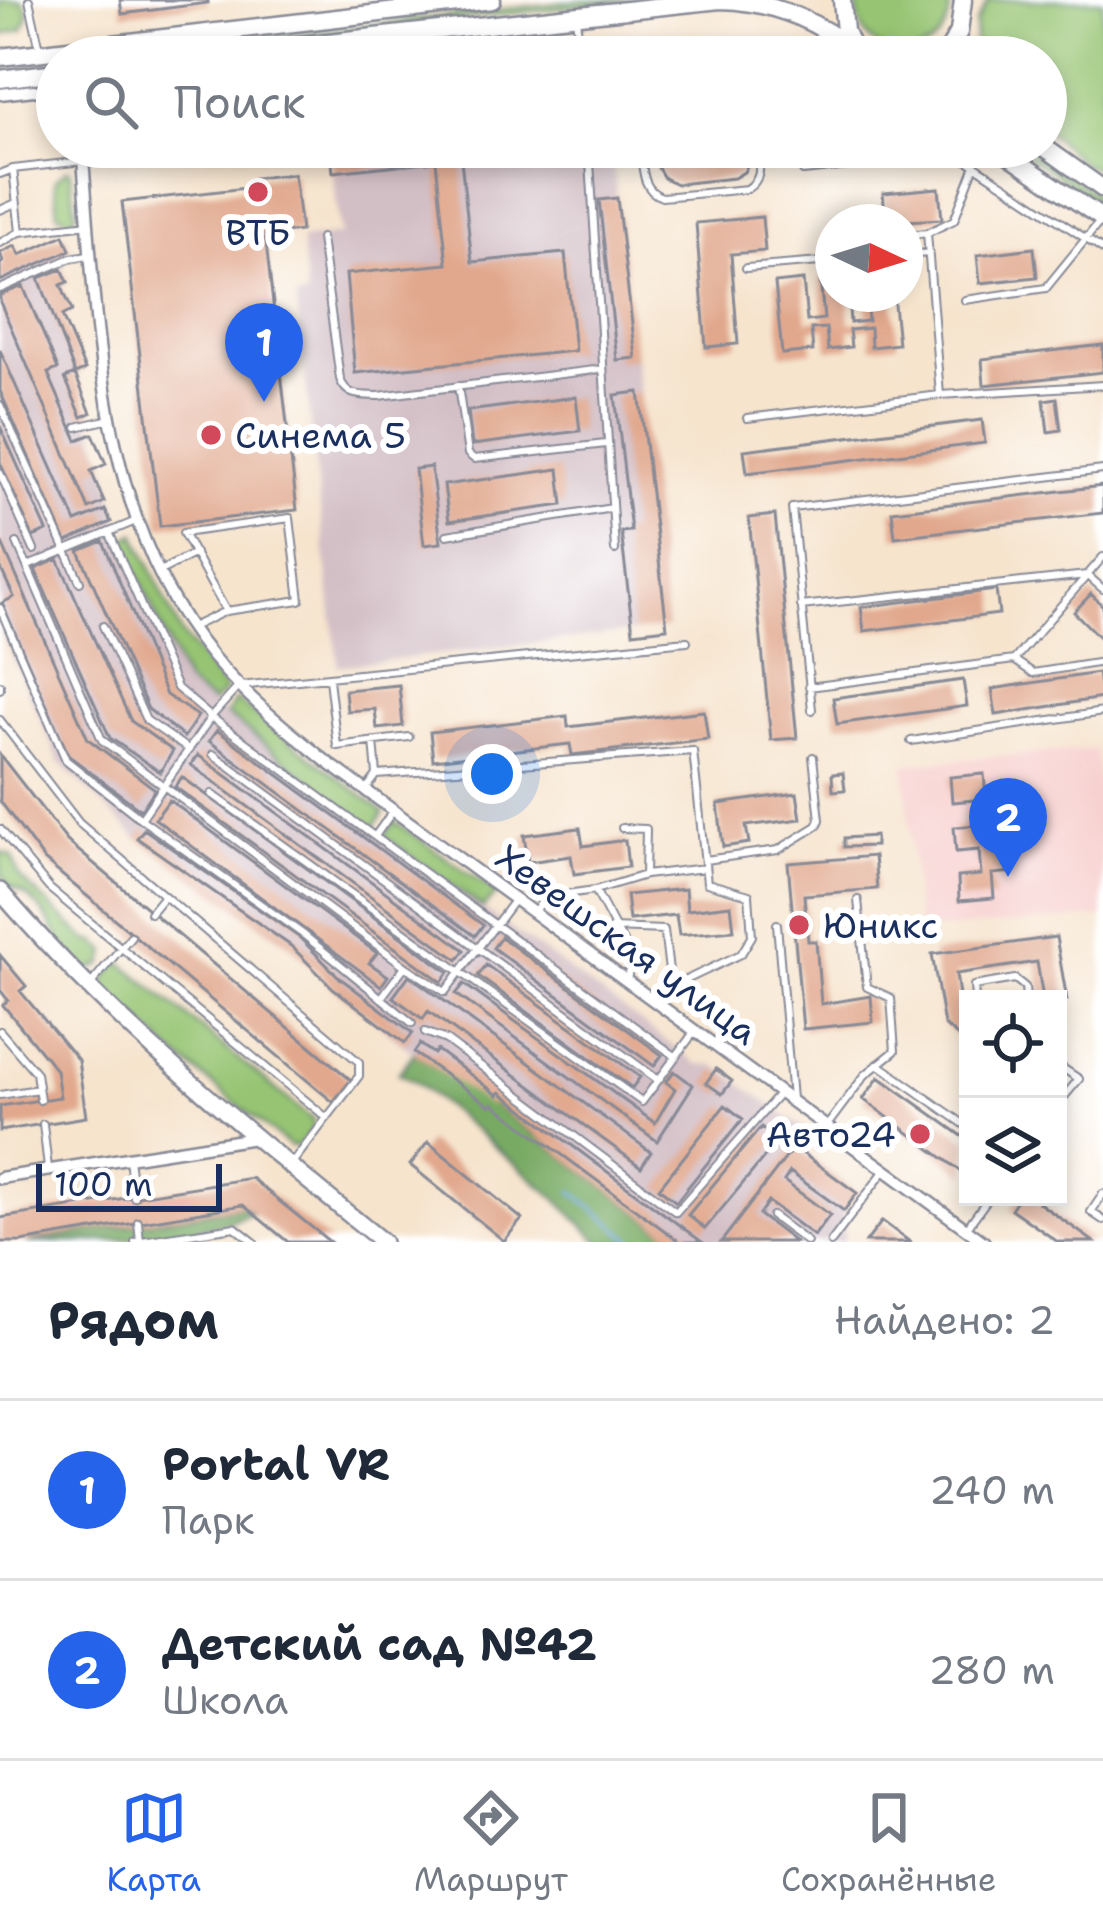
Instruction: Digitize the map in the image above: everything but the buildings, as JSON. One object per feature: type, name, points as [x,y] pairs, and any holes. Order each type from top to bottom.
[{"type":"main road","points":[[185,36],[492,0]]},
{"type":"main road","points":[[842,0],[847,36]]},
{"type":"main road","points":[[412,36],[576,14],[744,1],[802,17],[832,36]]},
{"type":"main road","points":[[0,57],[36,53]]},
{"type":"main road","points":[[0,79],[36,75]]},
{"type":"main road","points":[[1067,163],[1103,189]]},
{"type":"main road","points":[[1028,168],[1103,219]]},
{"type":"main road","points":[[0,891],[88,988],[255,1138],[383,1242]]},
{"type":"street","points":[[0,94],[36,91]]},
{"type":"street","name":"Хевешская улица","points":[[84,168],[118,464],[160,571],[191,627],[239,686],[327,762],[984,1242]]},
{"type":"street","points":[[0,1178],[255,1138]]},
{"type":"lane","points":[[29,0],[36,36]]},
{"type":"lane","points":[[576,14],[579,36]]},
{"type":"lane","points":[[0,174],[36,166]]},
{"type":"lane","points":[[590,168],[615,550]]},
{"type":"lane","points":[[643,168],[646,185],[662,196],[747,189],[756,183],[759,168]]},
{"type":"lane","points":[[803,171],[830,168]]},
{"type":"lane","points":[[923,233],[954,220],[974,168]]},
{"type":"lane","points":[[979,168],[1103,250]]},
{"type":"lane","points":[[13,169],[20,232]]},
{"type":"lane","points":[[0,209],[16,202]]},
{"type":"lane","points":[[965,300],[1046,288],[1103,219]]},
{"type":"lane","points":[[0,243],[20,232],[89,224]]},
{"type":"lane","points":[[927,233],[940,395]]},
{"type":"lane","points":[[321,238],[344,389],[353,395],[380,396],[603,369]]},
{"type":"lane","points":[[923,253],[929,253]]},
{"type":"lane","points":[[0,289],[91,254]]},
{"type":"lane","points":[[746,268],[815,262]]},
{"type":"lane","points":[[747,418],[940,395],[1103,385]]},
{"type":"lane","points":[[458,386],[467,454],[474,459],[607,444]]},
{"type":"lane","points":[[0,405],[80,582]]},
{"type":"lane","points":[[77,427],[110,419]]},
{"type":"lane","points":[[812,710],[792,508],[1103,470]]},
{"type":"lane","points":[[0,473],[34,550]]},
{"type":"lane","points":[[447,535],[612,508]]},
{"type":"lane","points":[[191,627],[226,611],[300,600],[290,518],[183,532],[226,611]]},
{"type":"lane","points":[[28,566],[138,521]]},
{"type":"lane","points":[[109,532],[178,688],[675,1056]]},
{"type":"lane","points":[[17,543],[102,740],[405,966],[445,992],[514,899]]},
{"type":"lane","points":[[160,571],[196,553]]},
{"type":"lane","points":[[809,687],[1014,660],[1087,575],[1101,567],[1103,556]]},
{"type":"lane","points":[[800,606],[1087,575],[1103,589]]},
{"type":"lane","points":[[0,608],[66,760],[141,820],[304,935],[412,1022]]},
{"type":"lane","points":[[103,626],[146,719],[188,750]]},
{"type":"lane","points":[[141,820],[211,716],[239,686],[687,640]]},
{"type":"lane","points":[[1014,660],[1033,673],[1103,662]]},
{"type":"lane","points":[[327,762],[337,746],[329,679]]},
{"type":"lane","points":[[911,741],[1103,712]]},
{"type":"lane","points":[[0,720],[79,823],[358,1062],[359,1076],[290,1166]]},
{"type":"lane","points":[[337,746],[409,737]]},
{"type":"lane","points":[[365,790],[377,775],[374,741]]},
{"type":"lane","points":[[377,775],[693,752],[707,883],[748,896],[752,936],[741,954],[671,987],[658,1004]]},
{"type":"lane","points":[[213,754],[658,1080]]},
{"type":"lane","points":[[533,913],[545,897],[778,850],[818,826],[813,757]]},
{"type":"lane","points":[[212,794],[642,1102],[694,1031]]},
{"type":"lane","points":[[375,836],[393,811]]},
{"type":"lane","points":[[622,828],[646,829],[646,875]]},
{"type":"lane","points":[[0,829],[31,870],[120,949],[327,1118]]},
{"type":"lane","points":[[595,890],[631,957],[626,981]]},
{"type":"lane","points":[[150,913],[164,896]]},
{"type":"lane","points":[[826,1127],[841,1104],[895,1051],[891,998],[867,987],[858,900]]},
{"type":"lane","points":[[777,924],[792,1102]]},
{"type":"lane","points":[[612,928],[664,930],[671,987]]},
{"type":"lane","points":[[88,988],[131,936]]},
{"type":"lane","points":[[381,998],[405,966]]},
{"type":"lane","points":[[974,990],[979,982],[1015,980],[1024,990]]},
{"type":"lane","points":[[0,1031],[36,1073],[40,1100]]},
{"type":"lane","points":[[424,1032],[446,1040],[676,1213],[780,1093]]},
{"type":"lane","points":[[878,1064],[959,1121]]},
{"type":"lane","points":[[1067,1071],[1079,1079],[1067,1094]]},
{"type":"lane","points":[[0,1095],[38,1089]]},
{"type":"lane","points":[[43,1124],[49,1170]]},
{"type":"lane","points":[[129,1159],[134,1197]]},
{"type":"lane","points":[[832,1242],[885,1170]]},
{"type":"lane","points":[[1103,1193],[1091,1212],[1103,1220]]},
{"type":"lane","points":[[966,1229],[983,1206]]},
{"type":"lane","points":[[772,1216],[807,1242]]},
{"type":"lane","points":[[138,1222],[138,1242],[188,1238],[235,1227],[254,1242]]},
{"type":"shaded area","points":[[332,168],[613,168],[667,628],[338,666],[296,298],[307,296],[301,240],[340,235]]},
{"type":"shaded area","points":[[64,235],[70,250],[62,268],[68,282],[61,286],[72,311],[62,316],[85,370],[75,375],[106,464],[123,540],[186,684],[373,829],[698,1064],[715,1065],[813,1135],[804,1154],[857,1193],[844,1211],[844,1242],[680,1242],[414,1053],[333,988],[291,946],[137,838],[60,763],[0,630],[0,264]]},
{"type":"shaded area","points":[[1096,749],[1103,917],[918,931],[905,764]]},
{"type":"green space","points":[[0,0],[22,0],[29,12],[23,29],[0,36]]},
{"type":"green space","points":[[584,0],[632,0],[316,36],[270,36]]},
{"type":"green space","points":[[857,0],[950,0],[940,36],[867,36],[859,21]]},
{"type":"green space","points":[[989,0],[1103,0],[1103,170],[1084,165],[1067,149],[1067,36],[975,36],[976,23]]},
{"type":"green space","points":[[1046,168],[1058,168],[1103,199],[1103,207]]},
{"type":"green space","points":[[67,169],[76,214],[71,219],[58,214],[55,180]]},
{"type":"green space","points":[[135,533],[181,634],[226,690],[213,703],[186,684],[123,540]]},
{"type":"green space","points":[[236,700],[384,812],[373,829],[226,714]]},
{"type":"green space","points":[[394,821],[497,893],[483,908],[384,836]]},
{"type":"green space","points":[[0,852],[12,856],[20,878],[87,940],[107,951],[103,965],[85,971],[76,963],[36,904],[4,879]]},
{"type":"green space","points":[[121,962],[313,1120],[313,1129],[299,1146],[289,1146],[177,1056],[106,988],[104,980]]},
{"type":"green space","points":[[414,1053],[492,1103],[680,1242],[600,1242],[549,1192],[419,1084],[399,1073]]},
{"type":"green space","points":[[243,1206],[251,1213],[169,1234],[27,1242]]},
{"type":"waterway","points":[[572,1191],[635,1242]]},
{"type":"place","name":"ВТБ","points":[[258,192]]},
{"type":"place","name":"Portal VR","points":[[264,402]]},
{"type":"place","name":"Синема 5","points":[[211,435]]},
{"type":"place","name":"Детский сад №42","points":[[1008,877]]},
{"type":"place","name":"Юникс","points":[[799,925]]},
{"type":"place","name":"Авто24","points":[[920,1134]]}]
